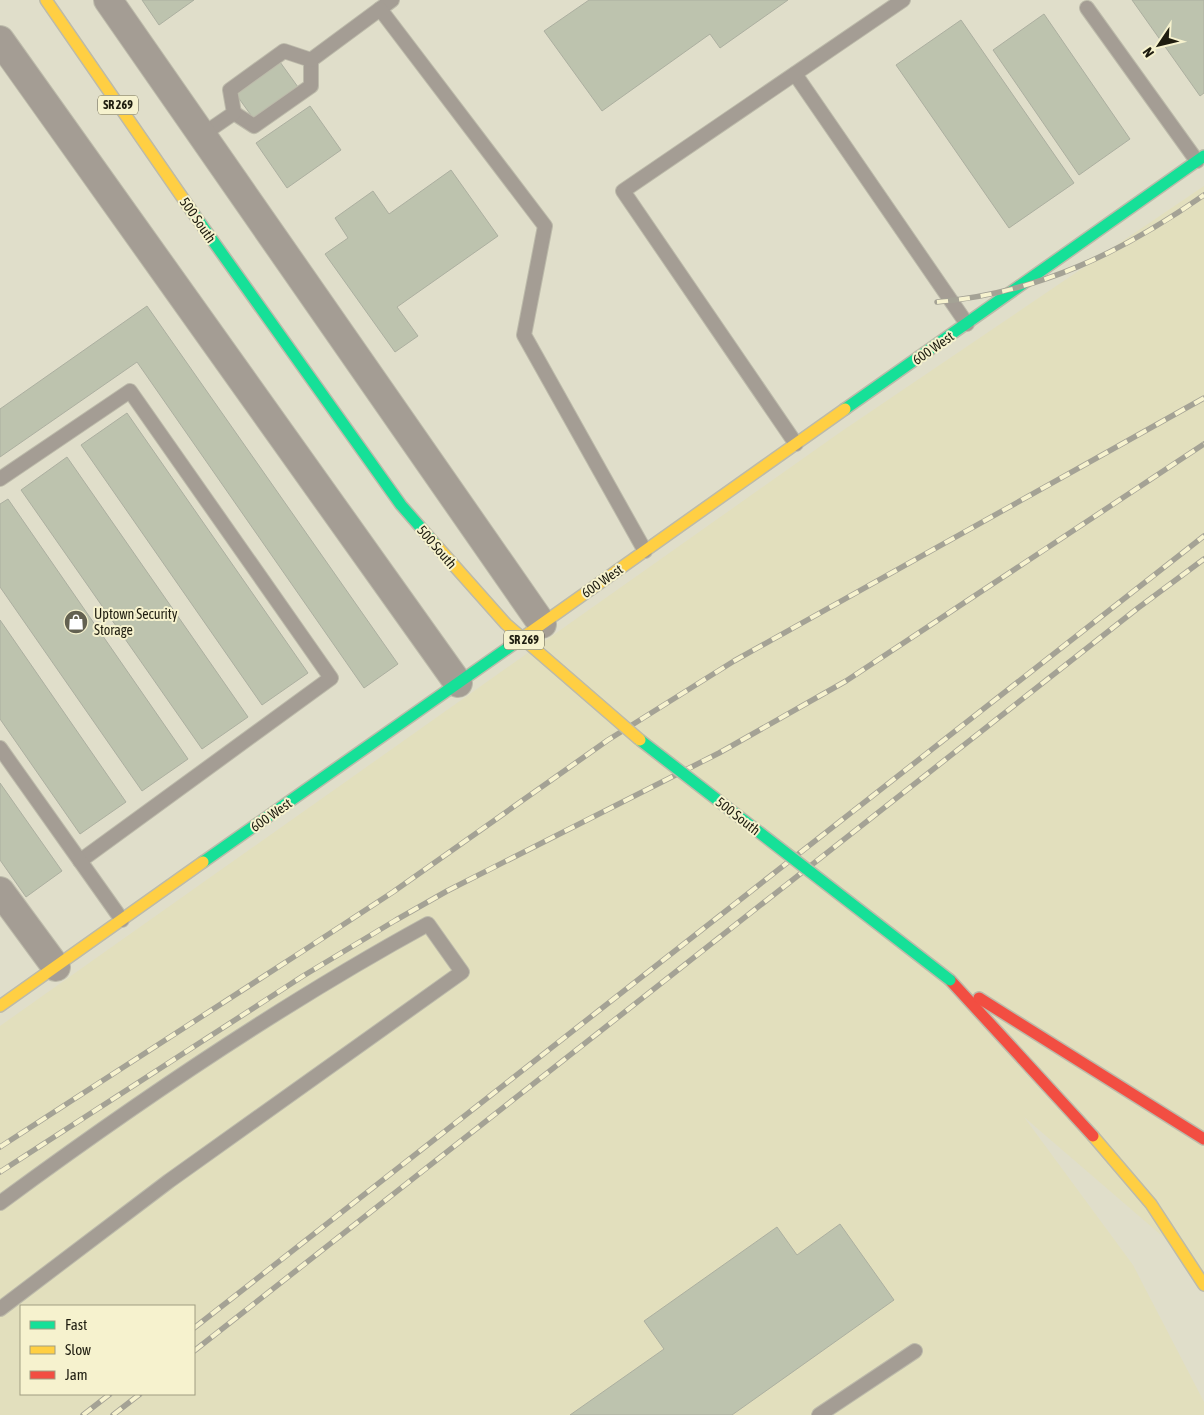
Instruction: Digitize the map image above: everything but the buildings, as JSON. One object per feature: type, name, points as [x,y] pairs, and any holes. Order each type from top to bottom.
[{"type":"main road","name":"500 South","points":[[46,0],[191,210],[401,505],[506,624],[641,741],[950,980]]},
{"type":"main road","name":"600 West","points":[[0,1006],[1201,159]]},
{"type":"main road","points":[[950,980],[1204,1139]]},
{"type":"main road","points":[[950,980],[1118,1164],[1151,1204],[1204,1285]]},
{"type":"street","points":[[108,0],[542,624]]},
{"type":"street","points":[[0,40],[458,683]]},
{"type":"street","points":[[0,891],[56,967]]},
{"type":"lane","points":[[312,60],[392,0]]},
{"type":"lane","points":[[796,444],[623,191],[903,0]]},
{"type":"lane","points":[[1087,8],[1201,159]]},
{"type":"lane","points":[[380,9],[546,226],[524,335],[645,551]]},
{"type":"lane","points":[[284,51],[312,60],[311,86],[254,126],[234,113],[230,90],[284,51]]},
{"type":"lane","points":[[795,74],[966,324]]},
{"type":"lane","points":[[202,135],[234,113]]},
{"type":"lane","points":[[0,479],[130,391],[331,678],[80,861]]},
{"type":"lane","points":[[0,748],[122,920]]},
{"type":"lane","points":[[0,1203],[72,1150],[232,1042],[332,978],[428,924],[462,972],[169,1181],[0,1308]]},
{"type":"lane","points":[[819,1415],[915,1351]]},
{"type":"shaded area","points":[[1204,186],[1204,1272],[1024,1117],[1133,1265],[1204,1402],[1204,1415],[0,1415],[0,1026],[842,431]]},
{"type":"railway","points":[[937,302],[1010,290],[1077,267],[1141,235],[1204,195]]},
{"type":"railway","points":[[0,1147],[393,892],[608,740],[734,661],[1204,398]]},
{"type":"railway","points":[[0,1172],[303,976],[396,920],[447,891],[719,753],[846,681],[1204,444]]},
{"type":"railway","points":[[195,1327],[1204,536]]},
{"type":"railway","points":[[195,1350],[1138,608],[1204,559]]},
{"type":"railway","points":[[83,1415],[109,1395]]},
{"type":"railway","points":[[113,1415],[139,1395]]},
{"type":"traffic: fast","points":[[845,409],[1204,156]]},
{"type":"traffic: fast","points":[[191,210],[401,505],[435,544]]},
{"type":"traffic: fast","points":[[203,862],[515,643]]},
{"type":"traffic: fast","points":[[640,740],[950,980]]},
{"type":"traffic: slow","points":[[46,0],[191,210]]},
{"type":"traffic: slow","points":[[515,643],[845,409]]},
{"type":"traffic: slow","points":[[435,544],[506,624],[640,740]]},
{"type":"traffic: slow","points":[[0,1006],[203,862]]},
{"type":"traffic: slow","points":[[1093,1136],[1151,1204],[1204,1285]]},
{"type":"traffic: jam","points":[[950,980],[1093,1136]]},
{"type":"traffic: jam","points":[[979,998],[1204,1139]]},
{"type":"place","name":"Uptown Security Storage","points":[[76,622]]}]
